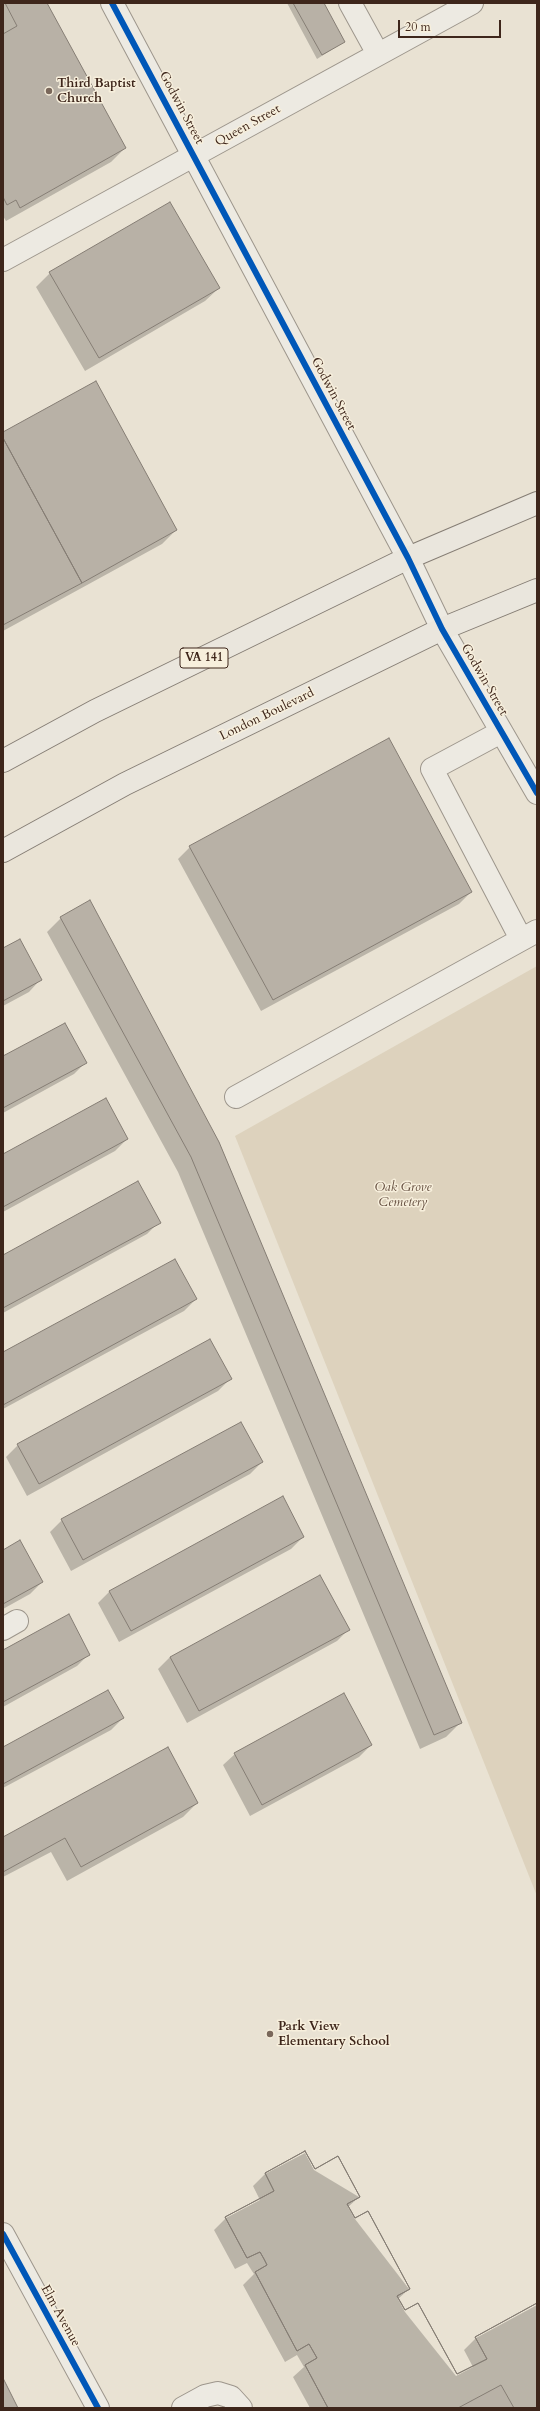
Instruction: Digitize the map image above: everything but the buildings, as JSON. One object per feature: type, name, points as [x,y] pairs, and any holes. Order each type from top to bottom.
[{"type":"main road","name":"VA 141","points":[[3,761],[95,711],[408,558],[537,503]]},
{"type":"main road","name":"London Boulevard","points":[[3,851],[125,784],[442,629],[537,590]]},
{"type":"street","name":"Godwin Street","points":[[112,3],[408,558],[442,629],[537,793]]},
{"type":"street","points":[[350,3],[378,54]]},
{"type":"street","name":"Queen Street","points":[[3,260],[472,3]]},
{"type":"street","points":[[236,1097],[529,935],[432,769],[501,732]]},
{"type":"street","name":"Elm Avenue","points":[[5,2243],[98,2408]]},
{"type":"street","points":[[184,2408],[205,2396],[218,2393],[231,2397],[241,2408]]},
{"type":"green space","name":"Oak Grove Cemetery","points":[[537,966],[537,1896],[235,1136]]},
{"type":"cycle path","points":[[112,3],[408,558],[442,629],[537,793]]},
{"type":"cycle path","points":[[3,2234],[98,2408]]},
{"type":"place","name":"Third Baptist Church","points":[[49,91]]},
{"type":"place","name":"Park View Elementary School","points":[[270,2034]]}]
